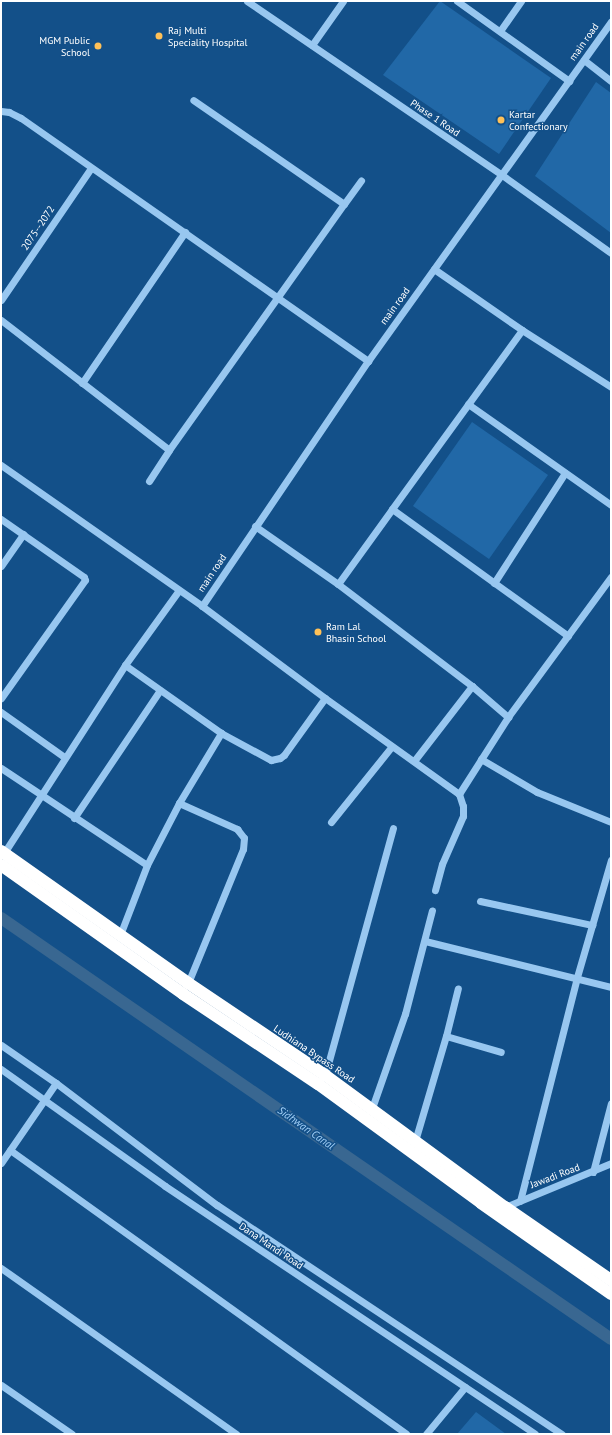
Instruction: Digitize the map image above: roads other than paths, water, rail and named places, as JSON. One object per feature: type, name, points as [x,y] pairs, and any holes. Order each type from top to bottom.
[{"type":"highway","name":"Ludhiana Bypass Road","points":[[2,852],[188,983],[325,1074],[505,1207],[611,1280]]},
{"type":"highway","points":[[1,865],[183,994],[318,1084],[481,1203],[611,1294]]},
{"type":"street","name":"Phase 1 Road","points":[[247,1],[502,174],[611,253]]},
{"type":"street","points":[[312,45],[343,1]]},
{"type":"street","points":[[457,1],[569,81]]},
{"type":"street","points":[[500,32],[521,1]]},
{"type":"street","name":"main road","points":[[202,606],[368,361],[611,21]]},
{"type":"street","points":[[584,60],[611,81]]},
{"type":"street","points":[[193,100],[344,204]]},
{"type":"street","points":[[1,111],[9,112],[21,118],[368,361]]},
{"type":"street","name":"2075--2072","points":[[1,300],[91,168]]},
{"type":"street","points":[[149,481],[169,450],[361,181]]},
{"type":"street","points":[[82,383],[185,232]]},
{"type":"street","points":[[434,269],[522,330],[611,387]]},
{"type":"street","points":[[1,320],[169,450]]},
{"type":"street","points":[[338,584],[522,330]]},
{"type":"street","points":[[468,404],[611,505]]},
{"type":"street","points":[[1,465],[202,606],[325,698],[459,794],[463,806],[463,816],[442,864],[435,890]]},
{"type":"street","points":[[494,583],[565,473]]},
{"type":"street","points":[[392,510],[568,636]]},
{"type":"street","points":[[1,519],[84,577],[85,580],[1,698]]},
{"type":"street","points":[[255,526],[338,584],[472,686],[508,717]]},
{"type":"street","points":[[1,566],[23,534]]},
{"type":"street","points":[[459,794],[508,717],[611,577]]},
{"type":"street","points":[[2,852],[125,665],[179,590]]},
{"type":"street","points":[[125,665],[221,733],[267,758],[275,760],[280,758],[325,698]]},
{"type":"street","points":[[414,761],[472,686]]},
{"type":"street","points":[[74,818],[160,690]]},
{"type":"street","points":[[1,712],[64,758]]},
{"type":"street","points":[[120,935],[147,865],[179,803],[221,733]]},
{"type":"street","points":[[331,822],[392,746]]},
{"type":"street","points":[[481,759],[537,792],[611,822]]},
{"type":"street","points":[[1,768],[74,818],[147,865]]},
{"type":"street","points":[[179,803],[237,829],[244,838],[240,856],[188,983]]},
{"type":"street","points":[[325,1074],[393,828]]},
{"type":"street","points":[[520,1201],[577,977],[611,860]]},
{"type":"street","points":[[480,901],[592,925]]},
{"type":"street","points":[[372,1108],[405,1014],[432,910]]},
{"type":"street","points":[[425,941],[577,977],[611,987]]},
{"type":"street","points":[[415,1141],[446,1036],[458,988]]},
{"type":"street","points":[[446,1036],[501,1052]]},
{"type":"street","points":[[1,1045],[56,1083],[217,1205],[562,1434]]},
{"type":"street","name":"Dana Mandi Road","points":[[1,1069],[165,1186],[535,1434]]},
{"type":"street","points":[[1,1163],[56,1083]]},
{"type":"street","points":[[593,1172],[611,1103]]},
{"type":"street","points":[[10,1150],[406,1434]]},
{"type":"street","name":"Jawadi Road","points":[[505,1207],[593,1172],[611,1163]]},
{"type":"street","points":[[1,1268],[236,1434]]},
{"type":"street","points":[[1,1385],[72,1434]]},
{"type":"street","points":[[426,1434],[465,1387]]},
{"type":"waterway","name":"Sidhwan Canal","points":[[1,918],[611,1339]]},
{"type":"place","name":"Raj Multi Speciality Hospital","points":[[159,36]]},
{"type":"place","name":"MGM Public School","points":[[98,46]]},
{"type":"place","name":"Kartar Confectionary","points":[[501,120]]},
{"type":"place","name":"Ram Lal Bhasin School","points":[[318,632]]}]
